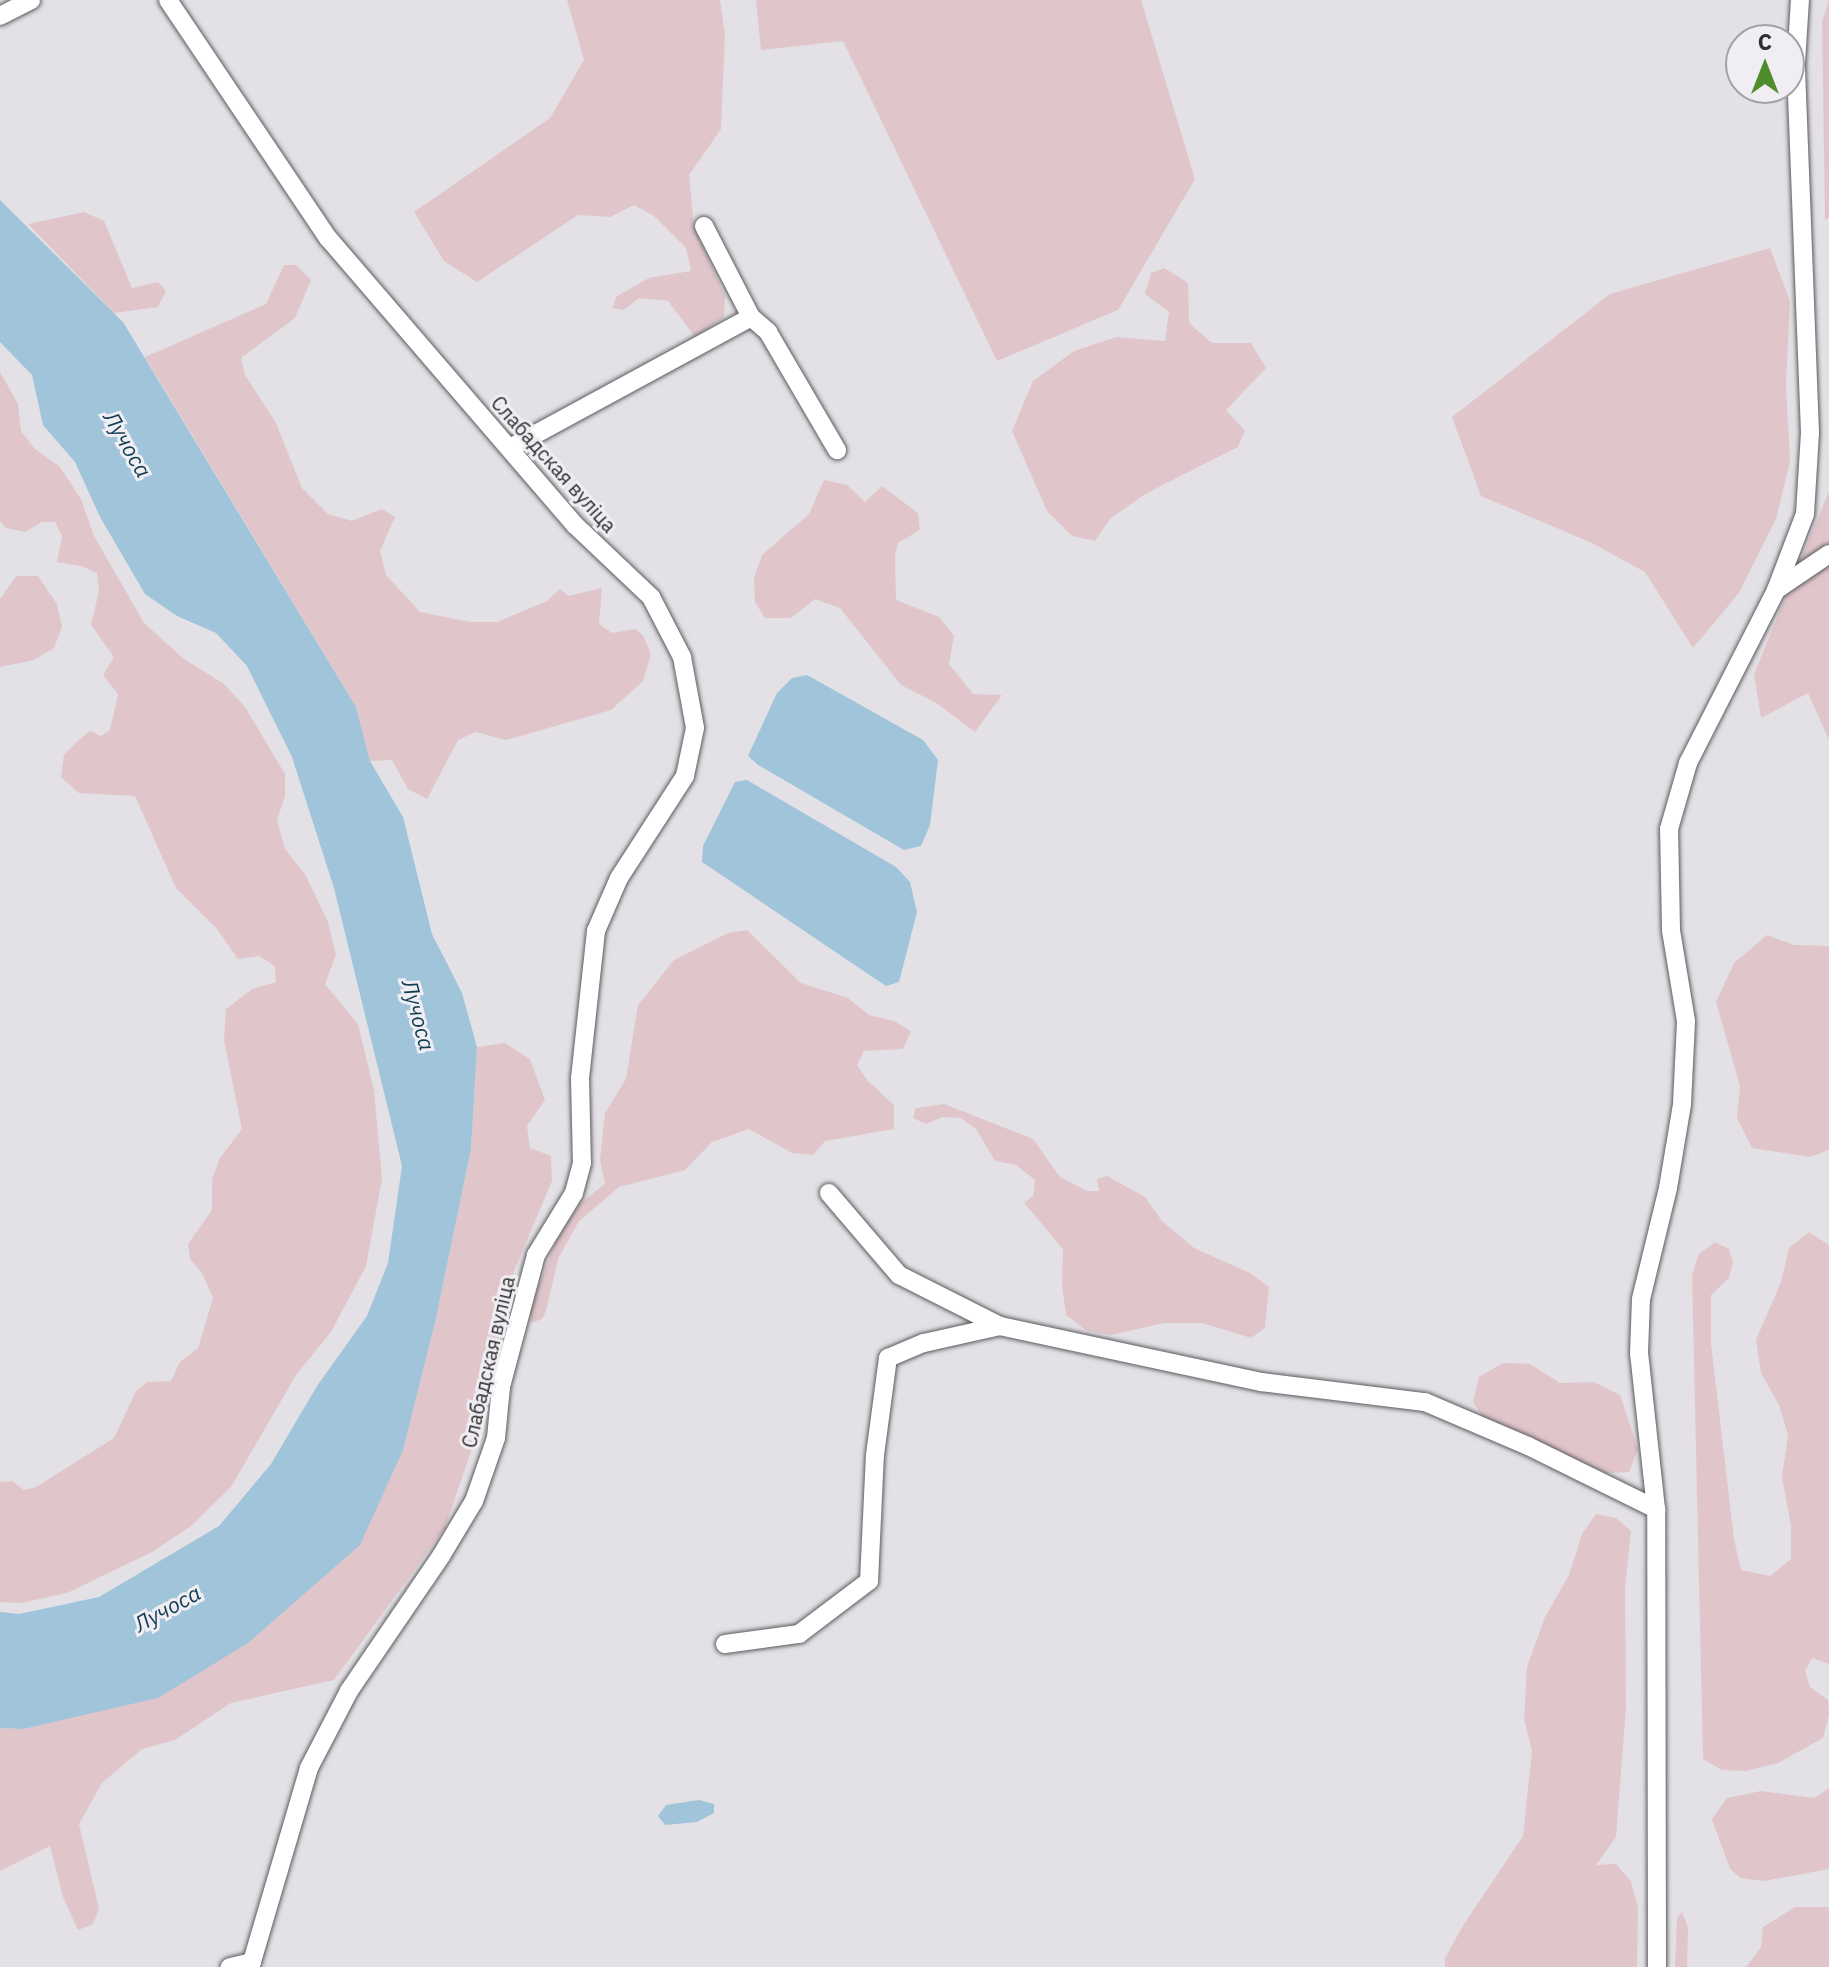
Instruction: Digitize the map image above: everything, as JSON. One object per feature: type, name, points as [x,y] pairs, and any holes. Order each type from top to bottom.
[{"type":"street","points":[[0,16],[31,0]]},
{"type":"street","name":"Слабадская вуліца","points":[[168,0],[328,238],[575,525],[651,597],[682,657],[695,728],[685,776],[619,878],[596,931],[580,1078],[582,1163],[574,1193],[536,1255],[501,1387],[496,1438],[474,1501],[441,1556],[349,1691],[309,1768],[252,1964],[230,1967]]},
{"type":"street","points":[[1657,1967],[1656,1509],[1639,1353],[1641,1299],[1668,1188],[1682,1104],[1686,1021],[1671,930],[1669,829],[1688,763],[1776,590],[1805,514],[1810,433],[1796,63],[1800,0]]},
{"type":"street","points":[[704,226],[751,317],[768,332],[837,450]]},
{"type":"street","points":[[510,448],[751,317]]},
{"type":"street","points":[[1776,590],[1829,554]]},
{"type":"street","points":[[829,1193],[899,1275],[1000,1326],[1261,1382],[1425,1402],[1528,1446],[1656,1509]]},
{"type":"street","points":[[725,1644],[799,1634],[869,1581],[875,1455],[888,1358],[924,1343],[1000,1326]]},
{"type":"shaded area","points":[[567,0],[720,0],[725,34],[721,129],[689,175],[694,227],[725,296],[724,317],[695,337],[668,301],[639,298],[624,310],[612,308],[617,296],[649,278],[691,271],[686,248],[654,216],[634,205],[610,217],[578,215],[477,282],[444,261],[414,212],[550,118],[584,60]]},
{"type":"shaded area","points":[[756,0],[1141,0],[1195,179],[1118,310],[997,361],[843,41],[761,50]]},
{"type":"shaded area","points":[[1829,0],[1829,218],[1825,220],[1822,22]]},
{"type":"shaded area","points":[[84,212],[104,221],[132,288],[158,282],[166,291],[158,307],[114,313],[28,224]]},
{"type":"shaded area","points":[[1770,248],[1790,301],[1786,385],[1790,462],[1776,519],[1739,593],[1693,648],[1645,572],[1592,543],[1481,496],[1452,417],[1610,294]]},
{"type":"shaded area","points":[[284,265],[296,265],[311,280],[295,318],[241,358],[245,375],[276,423],[302,488],[328,514],[352,521],[382,509],[395,517],[380,551],[386,575],[420,612],[470,622],[497,622],[547,601],[560,589],[568,596],[602,588],[599,624],[612,633],[635,629],[643,635],[651,654],[643,681],[611,710],[506,740],[476,732],[458,740],[427,799],[408,789],[392,760],[370,761],[356,707],[145,357],[266,304]]},
{"type":"shaded area","points":[[1164,268],[1188,283],[1189,323],[1212,343],[1251,343],[1266,368],[1226,410],[1245,431],[1238,447],[1145,494],[1110,519],[1095,541],[1072,536],[1047,511],[1012,431],[1033,381],[1074,351],[1116,337],[1165,341],[1169,312],[1145,294],[1151,273]]},
{"type":"shaded area","points":[[0,372],[18,404],[21,431],[34,448],[60,467],[81,499],[94,536],[144,623],[184,659],[224,684],[245,707],[285,774],[285,796],[277,820],[285,849],[305,874],[328,922],[336,955],[325,984],[358,1024],[374,1090],[382,1179],[366,1266],[331,1332],[296,1375],[231,1487],[191,1526],[152,1552],[67,1593],[21,1603],[0,1602],[0,1482],[12,1481],[24,1490],[36,1487],[114,1438],[136,1391],[147,1382],[171,1381],[180,1362],[198,1348],[213,1298],[202,1273],[190,1259],[188,1244],[212,1210],[212,1179],[220,1158],[242,1129],[224,1040],[226,1009],[252,989],[276,982],[275,966],[259,956],[238,959],[217,929],[176,888],[135,796],[79,793],[61,777],[64,755],[80,739],[90,731],[101,736],[110,730],[118,694],[103,675],[114,657],[91,625],[99,591],[97,573],[81,566],[57,562],[62,536],[55,522],[42,522],[25,532],[6,528],[0,521]]},
{"type":"shaded area","points":[[824,480],[847,485],[865,502],[882,486],[918,513],[920,530],[898,543],[895,554],[896,600],[939,617],[954,636],[949,664],[973,694],[1002,695],[975,732],[935,702],[901,685],[840,608],[815,599],[791,618],[765,618],[755,602],[754,578],[762,555],[809,514]]},
{"type":"shaded area","points":[[1829,491],[1829,740],[1808,693],[1761,718],[1754,674]]},
{"type":"shaded area","points":[[16,576],[38,576],[57,604],[62,627],[54,648],[34,660],[0,667],[0,599]]},
{"type":"shaded area","points":[[747,930],[801,983],[848,998],[869,1015],[894,1021],[911,1031],[903,1049],[864,1051],[857,1065],[868,1081],[894,1105],[894,1129],[825,1141],[813,1155],[792,1153],[749,1129],[712,1142],[685,1170],[619,1187],[579,1221],[558,1259],[546,1311],[542,1319],[531,1323],[531,1306],[556,1241],[580,1203],[605,1184],[600,1159],[605,1113],[626,1079],[638,1005],[674,960],[728,933]]},
{"type":"shaded area","points":[[1767,935],[1794,945],[1829,946],[1829,1150],[1810,1157],[1752,1148],[1737,1118],[1740,1086],[1716,1002],[1734,963]]},
{"type":"shaded area","points":[[505,1043],[530,1059],[545,1100],[527,1126],[530,1148],[551,1156],[552,1181],[514,1271],[475,1439],[445,1528],[334,1680],[231,1703],[175,1740],[142,1749],[102,1783],[79,1824],[99,1909],[93,1924],[78,1930],[63,1897],[50,1846],[0,1871],[0,1728],[23,1729],[403,1450],[435,1323],[471,1149],[477,1047]]},
{"type":"shaded area","points":[[944,1104],[1033,1139],[1060,1177],[1087,1191],[1099,1191],[1097,1179],[1107,1176],[1145,1197],[1162,1221],[1194,1248],[1250,1273],[1269,1287],[1265,1328],[1251,1338],[1202,1323],[1164,1323],[1111,1335],[1087,1331],[1066,1315],[1062,1285],[1063,1249],[1024,1203],[1033,1196],[1035,1180],[1016,1165],[995,1161],[976,1129],[961,1118],[943,1117],[926,1124],[913,1118],[916,1108]]},
{"type":"shaded area","points":[[1809,1232],[1829,1245],[1829,1664],[1812,1658],[1805,1671],[1810,1687],[1828,1700],[1829,1715],[1823,1738],[1778,1763],[1746,1771],[1722,1770],[1703,1759],[1692,1275],[1699,1254],[1715,1242],[1729,1249],[1733,1262],[1729,1278],[1711,1295],[1711,1344],[1734,1539],[1741,1570],[1770,1576],[1791,1559],[1791,1526],[1782,1477],[1788,1435],[1779,1405],[1761,1373],[1756,1340],[1781,1282],[1789,1248]]},
{"type":"shaded area","points":[[1503,1363],[1530,1364],[1560,1383],[1594,1382],[1620,1395],[1638,1449],[1629,1472],[1606,1473],[1484,1419],[1473,1402],[1479,1377]]},
{"type":"shaded area","points":[[1596,1514],[1616,1518],[1631,1531],[1625,1587],[1626,1708],[1616,1837],[1596,1865],[1616,1864],[1631,1881],[1638,1908],[1637,1967],[1445,1967],[1445,1958],[1464,1924],[1523,1836],[1532,1751],[1524,1719],[1527,1667],[1545,1617],[1569,1575],[1582,1534]]},
{"type":"shaded area","points":[[1829,1788],[1829,1869],[1764,1881],[1741,1878],[1730,1869],[1712,1819],[1727,1798],[1761,1791],[1814,1798]]},
{"type":"shaded area","points":[[1795,1907],[1829,1907],[1829,1967],[1746,1967],[1761,1947],[1763,1927]]},
{"type":"shaded area","points":[[1682,1912],[1688,1928],[1687,1967],[1675,1967],[1677,1918]]},
{"type":"water","name":"Лучоса","points":[[0,200],[123,322],[356,707],[370,761],[403,817],[432,934],[462,993],[477,1047],[471,1149],[435,1323],[403,1450],[360,1545],[248,1643],[158,1698],[23,1729],[0,1728],[0,1612],[19,1614],[99,1597],[219,1526],[271,1464],[317,1386],[367,1316],[388,1263],[402,1166],[334,888],[292,757],[247,666],[216,633],[177,616],[145,594],[100,517],[75,462],[43,425],[32,375],[0,342]]},
{"type":"water","points":[[807,675],[923,740],[938,760],[930,825],[921,846],[904,850],[758,765],[748,756],[777,693],[792,678]]},
{"type":"water","points":[[747,780],[896,867],[910,882],[917,912],[899,982],[886,986],[702,862],[703,846],[735,782]]},
{"type":"water","points":[[699,1800],[714,1804],[714,1813],[697,1822],[665,1825],[658,1816],[666,1805]]}]
